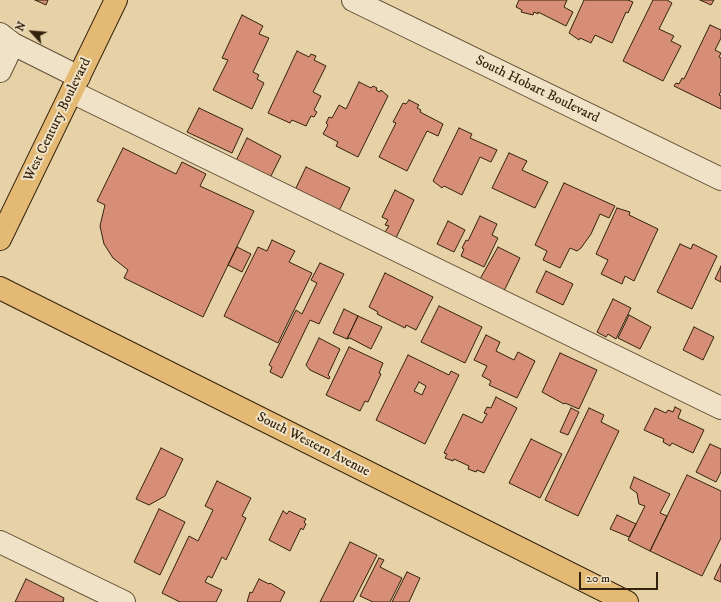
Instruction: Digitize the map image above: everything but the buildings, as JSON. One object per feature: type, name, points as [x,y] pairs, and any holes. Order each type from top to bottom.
[{"type":"main road","name":"West Century Boulevard","points":[[0,239],[116,0]]},
{"type":"main road","name":"South Western Avenue","points":[[0,288],[627,602]]},
{"type":"street","name":"South Hobart Boulevard","points":[[353,0],[721,179]]},
{"type":"street","points":[[0,71],[6,39],[75,85],[721,408]]},
{"type":"street","points":[[0,542],[124,602]]}]
